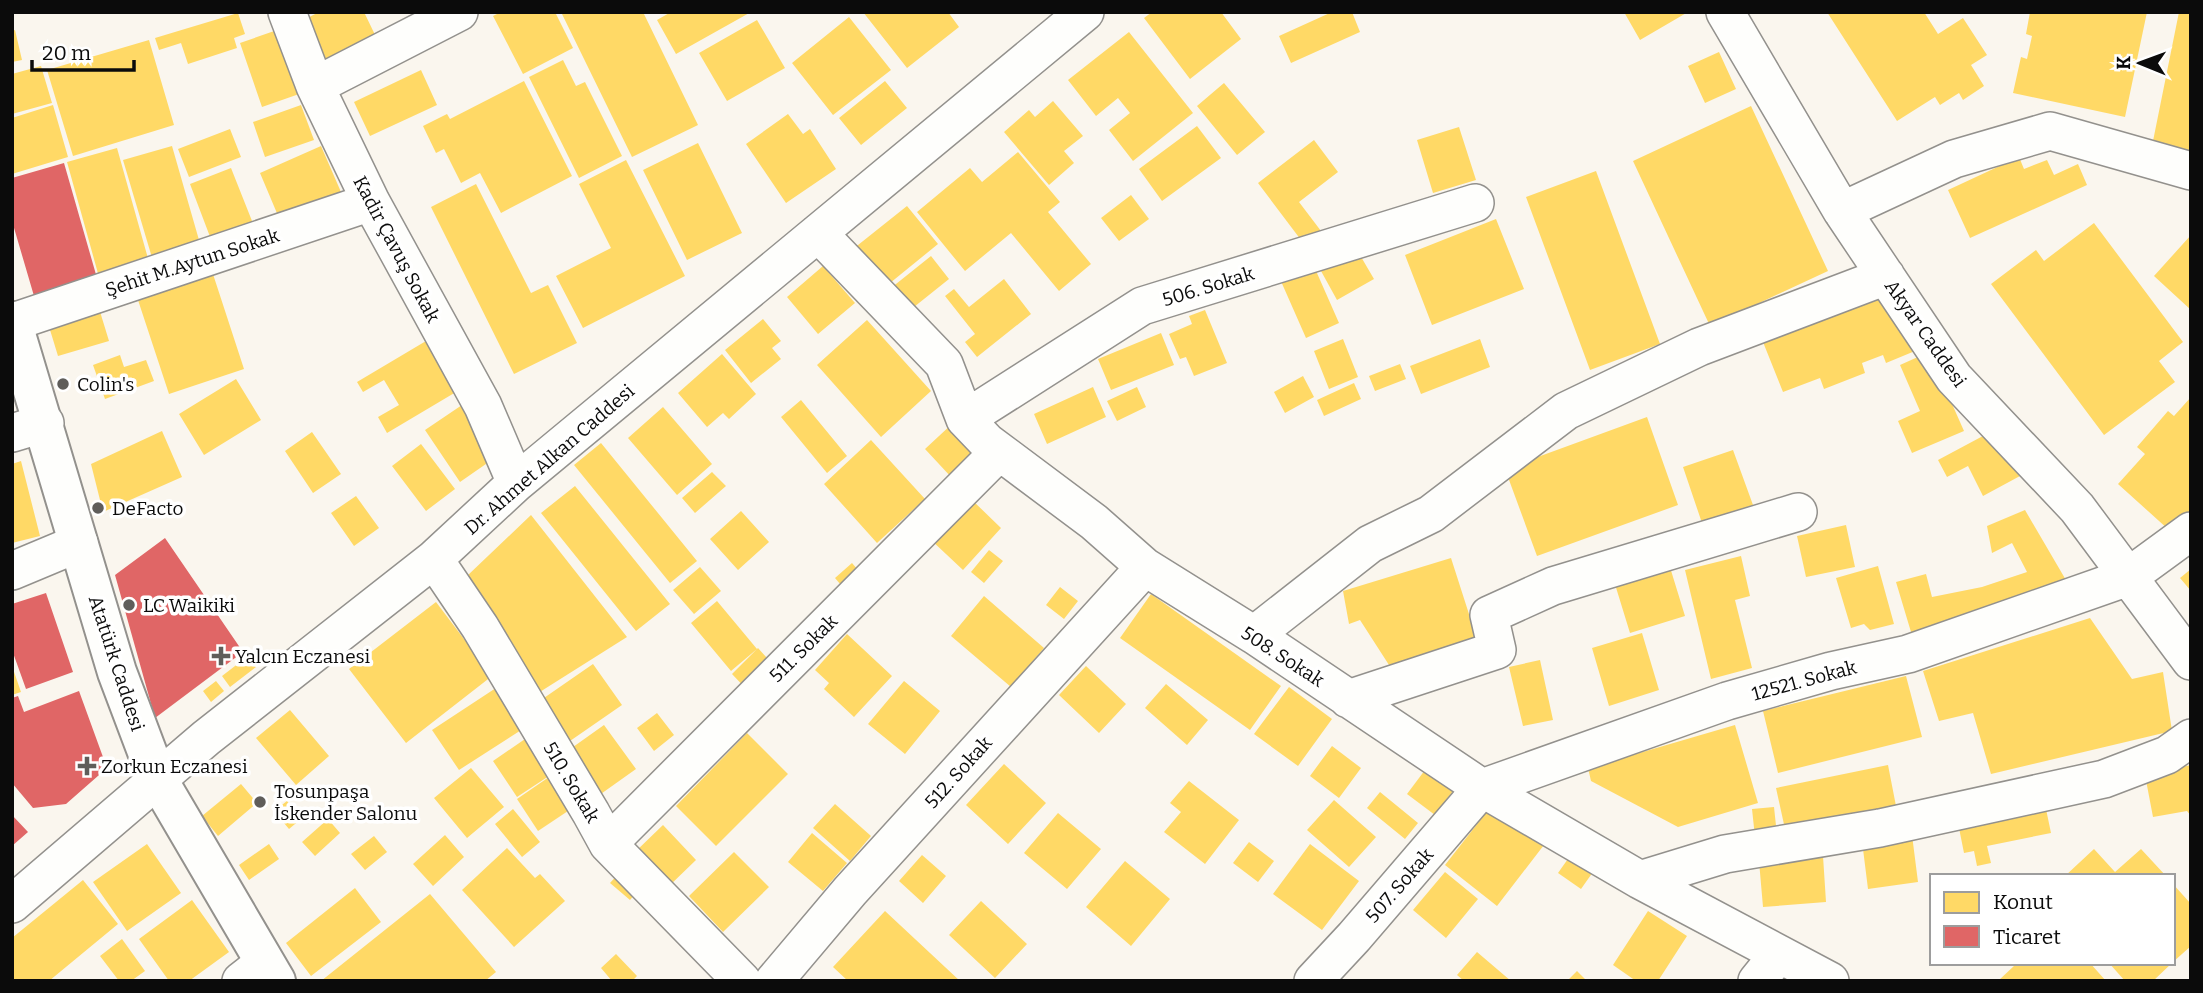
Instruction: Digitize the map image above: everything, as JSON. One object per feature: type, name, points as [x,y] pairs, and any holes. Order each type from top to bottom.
[{"type":"street","name":"Kadir Çavuş Sokak","points":[[287,12],[315,86],[371,202],[483,406],[516,483]]},
{"type":"street","points":[[315,86],[459,12]]},
{"type":"street","name":"Dr. Ahmet Alkan Caddesi","points":[[12,904],[157,778],[434,559],[516,483],[1085,12]]},
{"type":"street","name":"Akyar Caddesi","points":[[1725,12],[1842,211],[1954,378],[2077,508],[2191,661]]},
{"type":"street","points":[[1842,211],[1954,159],[2050,131],[2191,171]]},
{"type":"street","name":"Şehit M.Aytun Sokak","points":[[12,321],[371,202]]},
{"type":"street","name":"506. Sokak","points":[[965,419],[1142,306],[1475,203]]},
{"type":"street","name":"508. Sokak","points":[[818,233],[944,364],[965,419],[999,452],[1094,522],[1145,567],[1254,635],[1482,788],[1640,880],[1767,968],[1830,981]]},
{"type":"street","points":[[1254,635],[1370,544],[1432,514],[1566,411],[1699,347],[1886,276]]},
{"type":"street","name":"Atatürk Caddesi","points":[[12,321],[28,428],[79,543],[117,671],[157,778],[261,975]]},
{"type":"street","name":"511. Sokak","points":[[608,844],[999,452]]},
{"type":"street","points":[[1348,699],[1497,650],[1489,615],[1553,586],[1798,512]]},
{"type":"street","name":"12521. Sokak","points":[[1482,788],[1727,701],[1832,671],[1908,654],[2128,577],[2191,531]]},
{"type":"street","points":[[12,571],[79,543]]},
{"type":"street","name":"510. Sokak","points":[[434,559],[480,627],[608,844],[742,981]]},
{"type":"street","name":"512. Sokak","points":[[774,981],[850,891],[1145,567]]},
{"type":"street","points":[[1640,880],[1725,854],[1880,828],[2104,779],[2167,755],[2191,738]]},
{"type":"street","name":"507. Sokak","points":[[1313,981],[1482,788]]},
{"type":"building: Konut","points":[[319,12],[364,12],[377,39],[318,69],[296,24]]},
{"type":"building: Konut","points":[[501,12],[555,12],[573,48],[523,74],[493,16]]},
{"type":"building: Konut","points":[[561,12],[643,12],[698,125],[632,157]]},
{"type":"building: Konut","points":[[671,12],[751,12],[676,54],[657,20]]},
{"type":"building: Konut","points":[[863,12],[948,12],[959,27],[907,68]]},
{"type":"building: Konut","points":[[1152,12],[1221,12],[1241,39],[1190,79],[1144,18]]},
{"type":"building: Konut","points":[[1332,12],[1352,12],[1360,32],[1291,63],[1279,36]]},
{"type":"building: Konut","points":[[1624,12],[1688,12],[1640,40]]},
{"type":"building: Konut","points":[[1827,12],[1924,12],[1938,34],[1963,18],[1987,55],[1971,65],[1984,86],[1963,100],[1959,93],[1940,105],[1935,97],[1897,121]]},
{"type":"building: Konut","points":[[2030,12],[2147,12],[2125,117],[2013,93],[2021,57],[2027,59],[2032,36],[2026,34]]},
{"type":"building: Konut","points":[[2179,12],[2191,12],[2191,154],[2152,146]]},
{"type":"building: Konut","points":[[238,13],[245,34],[234,38],[237,48],[188,64],[181,43],[159,50],[155,38]]},
{"type":"building: Konut","points":[[849,17],[891,70],[833,115],[792,63]]},
{"type":"building: Konut","points":[[757,20],[785,68],[727,101],[699,53]]},
{"type":"building: Konut","points":[[280,29],[302,93],[262,107],[240,43]]},
{"type":"building: Konut","points":[[15,30],[22,60],[12,62],[12,31]]},
{"type":"building: Konut","points":[[1129,32],[1193,113],[1133,161],[1109,130],[1130,113],[1118,98],[1096,116],[1068,80]]},
{"type":"building: Konut","points":[[149,40],[174,125],[73,156],[47,70]]},
{"type":"building: Konut","points":[[1719,52],[1736,89],[1705,103],[1688,66]]},
{"type":"building: Konut","points":[[563,60],[576,86],[585,82],[622,156],[579,178],[529,77]]},
{"type":"building: Konut","points":[[41,66],[52,103],[12,114],[12,74]]},
{"type":"building: Konut","points":[[421,70],[437,105],[370,136],[354,102]]},
{"type":"building: Konut","points":[[524,81],[572,176],[501,213],[480,173],[461,183],[444,149],[436,153],[423,126],[447,114],[450,119]]},
{"type":"building: Konut","points":[[885,81],[907,108],[861,145],[839,118]]},
{"type":"building: Konut","points":[[1224,83],[1265,132],[1237,155],[1197,106]]},
{"type":"building: Konut","points":[[1053,101],[1083,136],[1064,151],[1074,163],[1049,185],[1004,132],[1029,110],[1035,117]]},
{"type":"building: Konut","points":[[53,105],[68,157],[12,174],[12,118]]},
{"type":"building: Konut","points":[[301,105],[314,140],[265,157],[253,122]]},
{"type":"building: Konut","points":[[1751,106],[1828,271],[1710,326],[1633,161]]},
{"type":"building: Konut","points":[[788,114],[803,134],[810,129],[836,169],[786,203],[746,144]]},
{"type":"building: Konut","points":[[1197,126],[1221,158],[1162,201],[1139,169]]},
{"type":"building: Konut","points":[[1459,127],[1476,180],[1433,193],[1417,140]]},
{"type":"building: Konut","points":[[230,129],[241,157],[189,177],[178,149]]},
{"type":"building: Konut","points":[[1314,140],[1338,172],[1299,202],[1321,231],[1304,244],[1258,183]]},
{"type":"building: Konut","points":[[698,143],[742,233],[687,260],[643,170]]},
{"type":"building: Konut","points":[[172,146],[201,247],[153,261],[123,160]]},
{"type":"building: Konut","points":[[321,146],[341,192],[279,218],[260,173]]},
{"type":"building: Konut","points":[[117,148],[149,262],[99,277],[67,162]]},
{"type":"building: Konut","points":[[1018,152],[1060,202],[1048,212],[1091,264],[1059,291],[1011,233],[965,271],[917,212],[970,168],[982,182]]},
{"type":"building: Konut","points":[[2019,157],[2024,169],[2047,160],[2054,175],[2078,164],[2087,185],[1970,238],[1948,190]]},
{"type":"building: Konut","points":[[626,160],[685,276],[583,328],[556,276],[611,248],[579,184]]},
{"type":"building: Konut","points":[[231,168],[254,226],[212,242],[190,184]]},
{"type":"building: Konut","points":[[1596,171],[1660,344],[1590,370],[1526,197]]},
{"type":"building: Konut","points":[[476,184],[531,293],[548,285],[577,343],[514,374],[431,207]]},
{"type":"building: Konut","points":[[1131,195],[1149,219],[1119,241],[1101,218]]},
{"type":"building: Konut","points":[[907,206],[938,244],[879,292],[848,253]]},
{"type":"building: Konut","points":[[1496,219],[1524,289],[1432,325],[1405,255]]},
{"type":"building: Konut","points":[[2094,223],[2183,342],[2159,361],[2175,382],[2104,435],[1991,284],[2036,250],[2044,261]]},
{"type":"building: Konut","points":[[2191,235],[2191,310],[2154,276]]},
{"type":"building: Konut","points":[[1357,250],[1374,279],[1337,300],[1321,271]]},
{"type":"building: Konut","points":[[931,256],[949,279],[909,311],[891,288]]},
{"type":"building: Konut","points":[[1313,264],[1339,323],[1306,338],[1280,279]]},
{"type":"building: Konut","points":[[823,266],[855,303],[818,334],[787,297]]},
{"type":"building: Konut","points":[[211,268],[244,369],[169,394],[136,294]]},
{"type":"building: Konut","points":[[1004,279],[1031,314],[977,357],[965,342],[975,334],[945,296],[954,289],[969,307]]},
{"type":"building: Konut","points":[[1890,286],[1915,351],[1886,363],[1883,355],[1862,363],[1865,373],[1824,389],[1820,378],[1783,392],[1761,337]]},
{"type":"building: Konut","points":[[98,305],[109,341],[58,356],[47,320]]},
{"type":"building: Konut","points":[[1205,310],[1227,363],[1194,376],[1186,357],[1180,359],[1169,334],[1192,324],[1189,316]]},
{"type":"building: Konut","points":[[763,319],[781,341],[772,348],[781,359],[751,383],[725,350]]},
{"type":"building: Konut","points":[[867,320],[931,391],[881,437],[817,365]]},
{"type":"building: Konut","points":[[1161,333],[1174,365],[1111,390],[1098,359]]},
{"type":"building: Konut","points":[[1343,339],[1358,377],[1329,389],[1314,351]]},
{"type":"building: Konut","points":[[1480,339],[1490,367],[1421,394],[1410,366]]},
{"type":"building: Konut","points":[[426,341],[456,392],[387,433],[378,417],[399,405],[384,380],[363,392],[357,382]]},
{"type":"building: Konut","points":[[1929,352],[1964,431],[1912,453],[1898,421],[1920,411],[1900,365]]},
{"type":"building: Konut","points":[[722,354],[756,394],[729,419],[723,413],[707,427],[678,393]]},
{"type":"building: Konut","points":[[120,355],[124,367],[146,360],[154,381],[105,399],[93,365]]},
{"type":"building: Konut","points":[[1400,364],[1406,379],[1375,391],[1369,376]]},
{"type":"building: Konut","points":[[1303,376],[1314,397],[1285,413],[1274,392]]},
{"type":"building: Konut","points":[[236,379],[261,420],[204,455],[179,414]]},
{"type":"building: Konut","points":[[1354,383],[1361,399],[1324,416],[1317,400]]},
{"type":"building: Konut","points":[[1093,387],[1106,417],[1047,444],[1034,414]]},
{"type":"building: Konut","points":[[1137,387],[1146,407],[1117,421],[1107,401]]},
{"type":"building: Konut","points":[[2191,397],[2191,525],[2169,530],[2118,484],[2145,454],[2137,447],[2168,411],[2174,416]]},
{"type":"building: Konut","points":[[801,400],[847,456],[827,473],[781,417]]},
{"type":"building: Konut","points":[[462,405],[496,457],[460,482],[425,430]]},
{"type":"building: Konut","points":[[663,407],[712,464],[677,495],[628,438]]},
{"type":"building: Konut","points":[[1647,417],[1678,505],[1537,556],[1505,469]]},
{"type":"building: Konut","points":[[953,423],[980,451],[952,478],[925,449]]},
{"type":"building: Konut","points":[[1996,429],[2020,476],[1983,496],[1968,466],[1947,477],[1938,460]]},
{"type":"building: Konut","points":[[162,431],[182,477],[103,512],[91,464]]},
{"type":"building: Konut","points":[[312,432],[341,474],[313,493],[285,451]]},
{"type":"building: Konut","points":[[871,440],[925,499],[877,543],[824,484]]},
{"type":"building: Konut","points":[[601,443],[697,561],[670,583],[574,465]]},
{"type":"building: Konut","points":[[421,444],[455,489],[426,511],[392,466]]},
{"type":"building: Konut","points":[[1733,450],[1753,505],[1702,523],[1683,467]]},
{"type":"building: Konut","points":[[21,461],[40,536],[12,543],[12,464]]},
{"type":"building: Konut","points":[[712,472],[726,486],[695,513],[682,498]]},
{"type":"building: Konut","points":[[575,486],[670,604],[636,631],[541,513]]},
{"type":"building: Konut","points":[[356,496],[379,528],[354,546],[331,513]]},
{"type":"building: Konut","points":[[969,497],[1001,528],[963,570],[930,539]]},
{"type":"building: Konut","points":[[2025,510],[2070,587],[1914,642],[1896,582],[1926,574],[1932,597],[1982,587],[2027,572],[2012,543],[1992,553],[1987,526]]},
{"type":"building: Konut","points":[[741,511],[769,542],[738,570],[710,539]]},
{"type":"building: Konut","points":[[531,515],[627,637],[535,695],[467,576]]},
{"type":"building: Konut","points":[[1846,525],[1855,567],[1806,577],[1797,536]]},
{"type":"building: Konut","points":[[989,550],[1003,561],[984,583],[971,572]]},
{"type":"building: Konut","points":[[1741,556],[1750,596],[1735,600],[1752,668],[1711,679],[1685,570]]},
{"type":"building: Konut","points":[[1451,558],[1477,639],[1389,665],[1360,620],[1349,624],[1343,591]]},
{"type":"building: Konut","points":[[852,563],[863,576],[846,591],[835,578]]},
{"type":"building: Konut","points":[[1669,564],[1685,616],[1630,633],[1614,581]]},
{"type":"building: Konut","points":[[1878,566],[1894,624],[1870,630],[1864,624],[1851,628],[1836,578]]},
{"type":"building: Konut","points":[[700,567],[721,591],[694,614],[673,590]]},
{"type":"building: Konut","points":[[2191,569],[2191,591],[2180,578]]},
{"type":"building: Konut","points":[[1060,587],[1078,601],[1064,619],[1046,605]]},
{"type":"building: Konut","points":[[1151,594],[1281,686],[1250,730],[1120,638]]},
{"type":"building: Konut","points":[[984,596],[1044,648],[1011,687],[951,636]]},
{"type":"building: Konut","points":[[717,601],[757,649],[731,671],[691,623]]},
{"type":"building: Konut","points":[[436,602],[492,676],[406,743],[349,669]]},
{"type":"building: Konut","points":[[2090,618],[2132,679],[2163,672],[2172,731],[1991,774],[1973,713],[1939,721],[1923,671]]},
{"type":"building: Konut","points":[[1642,633],[1659,690],[1609,706],[1592,648]]},
{"type":"building: Konut","points":[[847,634],[892,676],[854,717],[824,689],[829,683],[815,670]]},
{"type":"building: Konut","points":[[758,648],[776,668],[750,693],[732,674]]},
{"type":"building: Konut","points":[[248,656],[256,667],[230,687],[222,676]]},
{"type":"building: Konut","points":[[1540,660],[1553,720],[1523,726],[1509,667]]},
{"type":"building: Konut","points":[[593,664],[622,705],[570,741],[541,700]]},
{"type":"building: Konut","points":[[12,666],[21,692],[12,695]]},
{"type":"building: Konut","points":[[1086,666],[1126,704],[1099,733],[1059,695]]},
{"type":"building: Konut","points":[[1906,676],[1922,737],[1778,773],[1763,711]]},
{"type":"building: Konut","points":[[216,681],[224,691],[211,702],[203,691]]},
{"type":"building: Konut","points":[[904,681],[940,711],[905,754],[868,724]]},
{"type":"building: Konut","points":[[502,684],[529,725],[459,770],[432,730]]},
{"type":"building: Konut","points":[[1166,684],[1208,720],[1187,745],[1145,708]]},
{"type":"building: Konut","points":[[1289,687],[1332,719],[1298,766],[1254,734]]},
{"type":"building: Konut","points":[[290,710],[329,756],[296,785],[256,738]]},
{"type":"building: Konut","points":[[657,713],[674,735],[654,751],[637,728]]},
{"type":"building: Konut","points":[[604,725],[636,769],[598,796],[566,752]]},
{"type":"building: Konut","points":[[1735,725],[1758,803],[1678,827],[1591,781],[1588,768]]},
{"type":"building: Konut","points":[[747,733],[788,774],[716,846],[676,806]]},
{"type":"building: Konut","points":[[525,739],[549,776],[517,797],[493,761]]},
{"type":"building: Konut","points":[[1332,746],[1361,768],[1339,798],[1310,776]]},
{"type":"building: Konut","points":[[1004,764],[1046,803],[1008,844],[966,805]]},
{"type":"building: Konut","points":[[1888,765],[1896,806],[1785,829],[1776,788]]},
{"type":"building: Konut","points":[[2191,765],[2191,816],[2187,811],[2153,817],[2145,775]]},
{"type":"building: Konut","points":[[471,768],[504,807],[467,838],[434,798]]},
{"type":"building: Konut","points":[[1425,770],[1453,791],[1435,815],[1407,794]]},
{"type":"building: Konut","points":[[549,777],[571,809],[538,831],[517,799]]},
{"type":"building: Konut","points":[[1189,781],[1239,820],[1205,864],[1164,832],[1181,812],[1170,803]]},
{"type":"building: Konut","points":[[241,784],[257,803],[218,836],[202,816]]},
{"type":"building: Konut","points":[[1380,792],[1418,823],[1405,839],[1367,808]]},
{"type":"building: Konut","points":[[1334,800],[1376,837],[1349,867],[1307,830]]},
{"type":"building: Konut","points":[[1496,800],[1547,841],[1497,906],[1445,865]]},
{"type":"building: Konut","points":[[287,801],[301,819],[289,829],[274,811]]},
{"type":"building: Konut","points":[[835,804],[871,836],[850,861],[813,828]]},
{"type":"building: Konut","points":[[1774,807],[1777,835],[1755,837],[1752,809]]},
{"type":"building: Konut","points":[[513,809],[540,842],[522,857],[495,824]]},
{"type":"building: Konut","points":[[2046,809],[2051,833],[1987,846],[1991,863],[1977,866],[1974,851],[1964,853],[1959,828]]},
{"type":"building: Konut","points":[[1058,813],[1101,849],[1067,889],[1024,853]]},
{"type":"building: Konut","points":[[328,819],[340,833],[315,856],[302,842]]},
{"type":"building: Konut","points":[[663,825],[696,860],[667,888],[634,853]]},
{"type":"building: Konut","points":[[812,833],[847,863],[823,891],[788,862]]},
{"type":"building: Konut","points":[[445,835],[464,857],[433,886],[413,864]]},
{"type":"building: Konut","points":[[1912,835],[1918,882],[1868,889],[1862,841]]},
{"type":"building: Konut","points":[[374,836],[387,852],[365,870],[351,854]]},
{"type":"building: Konut","points":[[1249,842],[1274,861],[1258,882],[1233,863]]},
{"type":"building: Konut","points":[[147,844],[181,893],[127,931],[93,882]]},
{"type":"building: Konut","points":[[269,844],[279,859],[249,880],[239,865]]},
{"type":"building: Konut","points":[[1310,844],[1359,881],[1322,930],[1273,894]]},
{"type":"building: Konut","points":[[507,848],[535,878],[540,874],[565,901],[514,947],[462,890]]},
{"type":"building: Konut","points":[[2094,849],[2115,872],[2141,849],[2164,874],[2067,874]]},
{"type":"building: Konut","points":[[734,852],[769,887],[723,932],[689,896]]},
{"type":"building: Konut","points":[[922,855],[946,876],[923,903],[899,881]]},
{"type":"building: Konut","points":[[1570,856],[1593,872],[1581,889],[1558,873]]},
{"type":"building: Konut","points":[[1823,856],[1826,902],[1763,907],[1759,861]]},
{"type":"building: Konut","points":[[1125,861],[1170,899],[1131,946],[1086,907]]},
{"type":"building: Konut","points":[[621,871],[640,888],[630,900],[610,883]]},
{"type":"building: Konut","points":[[1445,872],[1478,899],[1446,938],[1413,910]]},
{"type":"building: Konut","points":[[83,880],[118,924],[49,981],[12,981],[12,938]]},
{"type":"building: Konut","points":[[2175,886],[2191,904],[2191,946],[2175,960]]},
{"type":"building: Konut","points":[[355,888],[381,922],[311,976],[286,943]]},
{"type":"building: Konut","points":[[430,894],[496,972],[485,981],[321,981]]},
{"type":"building: Konut","points":[[192,900],[229,952],[189,981],[169,981],[139,939]]},
{"type":"building: Konut","points":[[981,901],[1027,944],[995,978],[949,935]]},
{"type":"building: Konut","points":[[885,911],[960,981],[848,981],[833,967]]},
{"type":"building: Konut","points":[[1648,911],[1687,936],[1658,981],[1636,981],[1613,965]]},
{"type":"building: Konut","points":[[122,939],[145,971],[131,981],[119,981],[100,956]]},
{"type":"building: Konut","points":[[1477,952],[1511,981],[1464,981],[1457,975]]},
{"type":"building: Konut","points":[[616,954],[637,976],[632,981],[612,981],[601,968]]},
{"type":"building: Konut","points":[[2015,965],[2092,965],[2106,981],[1998,981]]},
{"type":"building: Konut","points":[[2111,965],[2170,965],[2153,981],[2125,981]]},
{"type":"building: Konut","points":[[1577,971],[1587,981],[1567,981]]},
{"type":"building: Ticaret","points":[[64,163],[97,278],[34,296],[12,221],[12,178]]},
{"type":"building: Ticaret","points":[[165,538],[243,652],[155,718],[115,575]]},
{"type":"building: Ticaret","points":[[46,593],[73,672],[26,689],[12,650],[12,604]]},
{"type":"building: Ticaret","points":[[79,691],[107,768],[66,804],[33,808],[12,783],[12,698],[18,696],[24,712]]},
{"type":"building: Ticaret","points":[[12,815],[28,832],[12,846]]},
{"type":"place","name":"Colin's","points":[[63,384]]},
{"type":"place","name":"DeFacto","points":[[98,508]]},
{"type":"place","name":"LC Waikiki","points":[[129,605]]},
{"type":"place","name":"Yalcın Eczanesi","points":[[221,656]]},
{"type":"place","name":"Zorkun Eczanesi","points":[[87,766]]},
{"type":"place","name":"Tosunpaşa İskender Salonu","points":[[260,802]]}]
